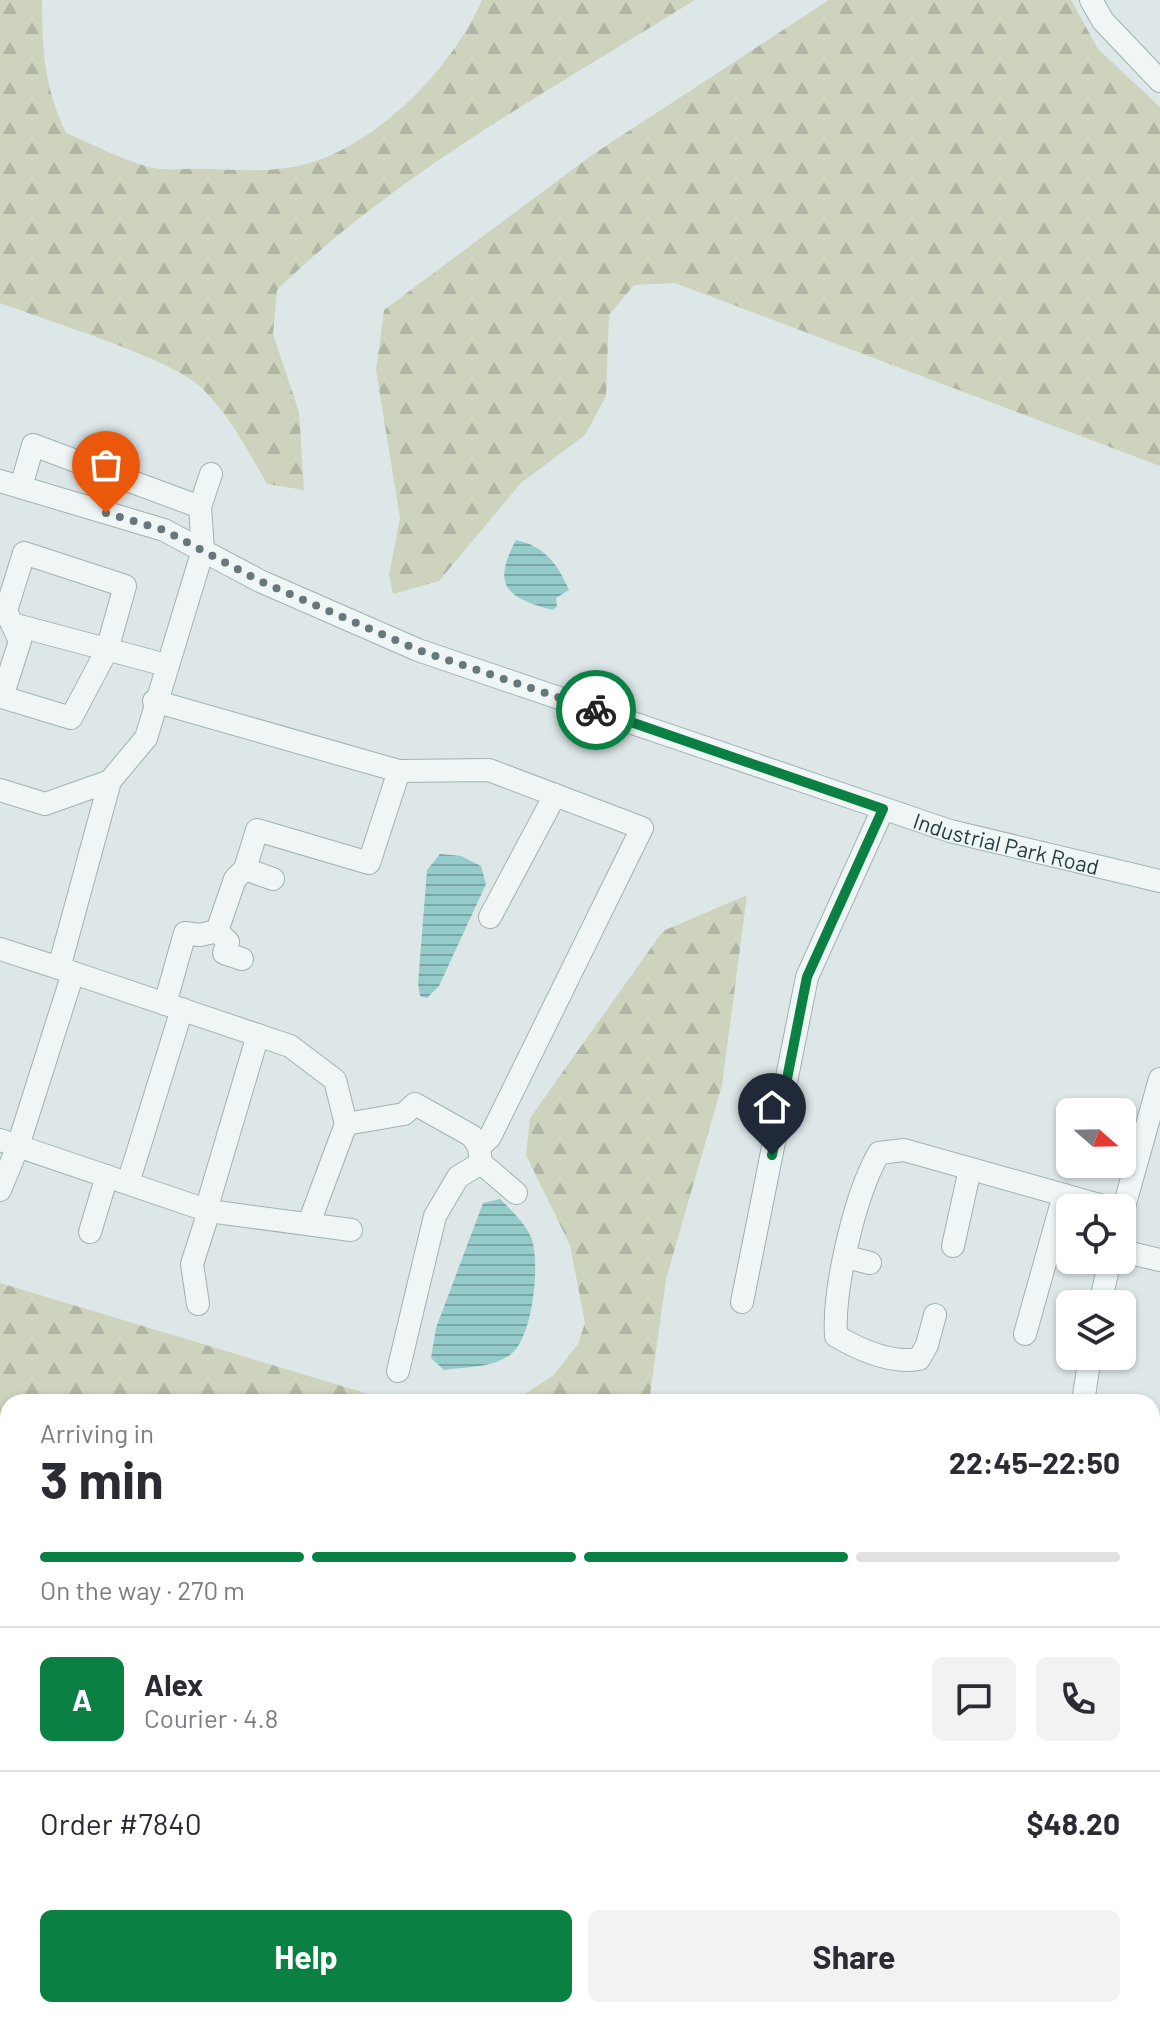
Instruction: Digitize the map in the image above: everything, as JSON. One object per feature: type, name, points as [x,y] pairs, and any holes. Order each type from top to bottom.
[{"type":"street","points":[[1091,0],[1110,29],[1160,81]]},
{"type":"street","points":[[10,484],[33,445],[200,507]]},
{"type":"street","points":[[0,1190],[9,1143],[66,970],[110,781],[146,738],[154,701],[203,550],[200,507],[211,474]]},
{"type":"street","name":"Industrial Park Road","points":[[10,484],[164,530],[327,613],[418,650],[964,835],[1160,881]]},
{"type":"street","points":[[24,553],[125,586],[107,650],[71,718],[2,697],[20,641],[6,611],[24,553]]},
{"type":"street","points":[[12,624],[166,665]]},
{"type":"street","points":[[154,701],[399,771],[489,770],[642,828],[490,1137],[480,1155],[458,1177],[435,1216],[398,1371]]},
{"type":"street","points":[[217,931],[235,879],[245,869],[257,830],[369,863],[399,771]]},
{"type":"street","points":[[0,790],[45,804],[110,781]]},
{"type":"street","points":[[490,917],[555,795]]},
{"type":"street","points":[[742,1302],[807,977],[883,809]]},
{"type":"street","points":[[245,869],[273,879]]},
{"type":"street","points":[[217,931],[228,942],[224,953],[242,959]]},
{"type":"street","points":[[90,1232],[117,1180],[174,1007],[185,933],[200,935],[217,931]]},
{"type":"street","points":[[0,949],[290,1046],[335,1080],[346,1124],[309,1223]]},
{"type":"street","points":[[198,1304],[192,1264],[258,1035]]},
{"type":"street","points":[[1127,1194],[1159,1087]]},
{"type":"street","points":[[346,1124],[404,1114],[415,1104],[472,1136],[480,1155],[516,1193]]},
{"type":"street","points":[[9,1143],[208,1211],[351,1230]]},
{"type":"street","points":[[935,1315],[927,1345],[919,1359],[905,1362],[856,1349],[836,1336],[834,1309],[865,1176],[879,1153],[904,1150],[1060,1194]]},
{"type":"street","points":[[953,1246],[970,1169]]},
{"type":"street","points":[[1025,1334],[1056,1224]]},
{"type":"street","points":[[1136,1254],[1160,1260]]},
{"type":"street","points":[[846,1257],[870,1263]]},
{"type":"street","points":[[1084,1394],[1088,1370]]},
{"type":"green space","points":[[0,0],[42,0],[46,68],[53,99],[66,133],[152,168],[271,170],[310,163],[336,153],[388,120],[434,75],[469,25],[482,0],[695,0],[425,170],[324,247],[277,290],[273,334],[299,412],[304,490],[267,484],[221,410],[202,388],[186,376],[107,341],[0,303]]},
{"type":"green space","points":[[829,0],[1071,0],[1098,49],[1160,107],[1160,466],[675,283],[634,285],[609,315],[606,396],[585,435],[521,483],[439,581],[393,594],[389,575],[400,518],[376,370],[384,310],[592,155]]},
{"type":"green space","points":[[747,895],[722,1085],[666,1279],[650,1394],[525,1394],[554,1375],[578,1344],[585,1323],[570,1245],[526,1155],[530,1118],[663,931]]},
{"type":"green space","points":[[0,1283],[368,1394],[0,1394]]},
{"type":"water","points":[[516,540],[542,552],[555,564],[565,581],[569,590],[556,598],[557,606],[553,610],[524,600],[508,588],[505,569]]},
{"type":"water","points":[[440,854],[461,856],[481,866],[486,884],[439,986],[427,998],[420,996],[418,984],[427,870]]},
{"type":"water","points":[[500,1199],[525,1227],[534,1249],[533,1299],[524,1333],[518,1346],[503,1359],[444,1370],[431,1358],[436,1328],[483,1203]]},
{"type":"way so far","points":[[106,513],[164,530],[327,613],[418,650],[596,710]]},
{"type":"route","points":[[596,710],[883,809],[807,977],[772,1155]]}]
